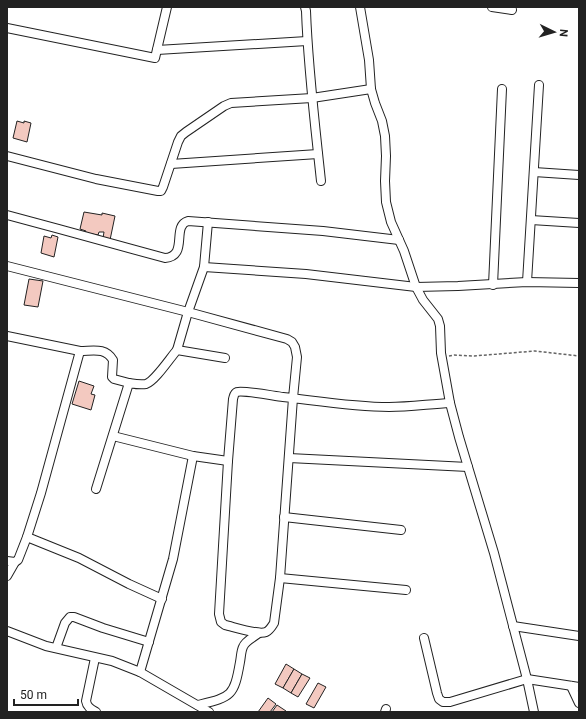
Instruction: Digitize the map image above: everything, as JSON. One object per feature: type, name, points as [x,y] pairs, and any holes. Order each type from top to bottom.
[{"type":"street","points":[[7,28],[155,58],[167,7]]},
{"type":"street","points":[[305,7],[312,98],[321,181]]},
{"type":"street","points":[[360,7],[369,60],[372,89],[385,136],[386,202],[391,222],[416,287],[423,300],[438,319],[440,326],[442,358],[450,403],[496,561],[527,679],[534,712]]},
{"type":"street","points":[[492,7],[512,10]]},
{"type":"street","points":[[157,50],[307,41]]},
{"type":"street","points":[[527,282],[539,85]]},
{"type":"street","points":[[7,156],[158,192],[163,189],[181,136],[224,106],[231,103],[312,98],[372,89]]},
{"type":"street","points":[[493,285],[502,89]]},
{"type":"street","points":[[171,164],[318,154]]},
{"type":"street","points":[[534,172],[579,175]]},
{"type":"street","points":[[7,214],[59,230],[165,258],[174,256],[176,253],[182,224],[188,221],[323,231],[399,240]]},
{"type":"street","points":[[531,220],[579,223]]},
{"type":"street","points":[[7,336],[80,351],[106,352],[113,360],[112,376],[114,379],[140,385],[146,384],[153,379],[177,350],[188,312],[204,267],[208,222]]},
{"type":"street","points":[[7,266],[188,312],[287,339],[292,342],[295,347],[296,357],[293,398],[289,458],[284,517],[280,578],[274,623],[272,628],[267,632],[260,633],[225,625],[221,622],[219,614],[228,462],[233,399],[235,394],[243,391],[293,398],[353,405],[389,407],[450,403]]},
{"type":"street","points":[[204,267],[306,274],[416,287],[493,285],[527,282],[579,283]]},
{"type":"street","points":[[177,350],[225,358]]},
{"type":"street","points":[[7,576],[11,561],[18,560],[27,537],[41,493],[80,351]]},
{"type":"street","points":[[96,489],[129,383]]},
{"type":"street","points":[[113,436],[194,456],[228,462]]},
{"type":"street","points":[[140,672],[174,559],[194,456]]},
{"type":"street","points":[[289,458],[468,467]]},
{"type":"street","points":[[284,517],[401,530]]},
{"type":"street","points":[[27,537],[79,558],[162,599]]},
{"type":"street","points":[[280,578],[406,590]]},
{"type":"street","points":[[56,648],[65,622],[74,617],[103,628],[150,642]]},
{"type":"street","points":[[513,626],[579,636]]},
{"type":"street","points":[[7,631],[46,646],[112,662],[140,672],[208,712]]},
{"type":"street","points":[[198,705],[219,700],[228,695],[233,689],[237,679],[242,647],[246,642],[260,633]]},
{"type":"street","points":[[424,638],[437,693],[439,699],[443,702],[450,702],[527,679],[575,687],[579,704]]},
{"type":"street","points":[[95,658],[86,701],[87,705],[96,712]]},
{"type":"path","points":[[442,358],[454,355],[474,356],[535,351],[579,356]]},
{"type":"building","points":[[17,121],[31,123],[27,142],[13,138]]},
{"type":"building","points":[[84,212],[102,215],[102,213],[115,216],[110,240],[103,238],[104,232],[99,232],[98,235],[85,233],[86,231],[80,229]]},
{"type":"building","points":[[52,235],[58,237],[54,257],[41,253],[44,236],[51,238]]},
{"type":"building","points":[[29,279],[43,281],[38,307],[24,305]]},
{"type":"building","points":[[79,381],[94,386],[91,394],[95,395],[91,410],[72,404]]},
{"type":"building","points":[[286,664],[294,669],[283,688],[275,684]]},
{"type":"building","points":[[294,669],[302,674],[291,693],[283,688]]},
{"type":"building","points":[[302,674],[310,678],[298,697],[291,693]]},
{"type":"building","points":[[318,683],[326,687],[314,708],[306,704]]},
{"type":"building","points":[[268,698],[276,704],[270,712],[258,712]]},
{"type":"building","points":[[277,705],[286,711],[272,712]]}]
